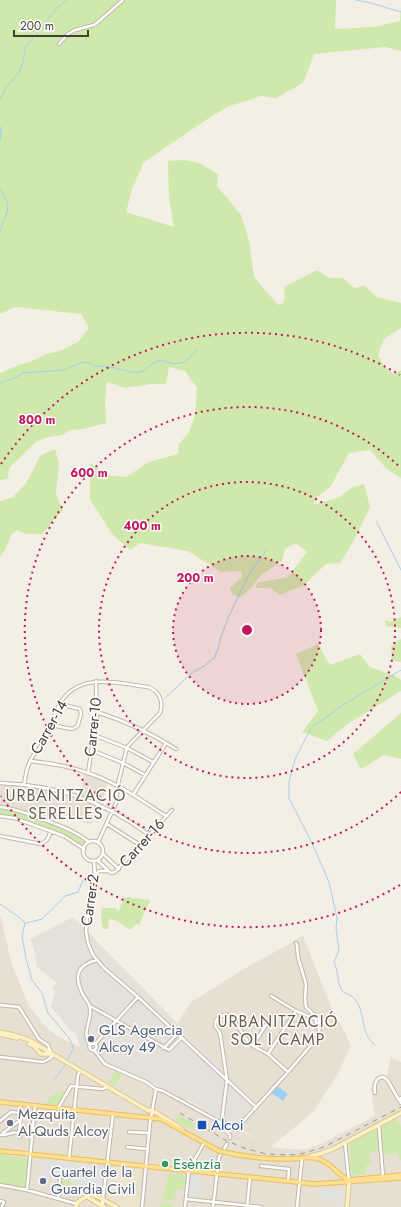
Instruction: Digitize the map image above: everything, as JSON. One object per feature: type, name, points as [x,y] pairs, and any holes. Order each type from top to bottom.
[{"type":"main road","points":[[0,1102],[162,1119],[219,1151],[256,1157],[284,1159],[314,1158],[322,1160],[349,1181],[401,1177]]},
{"type":"main road","points":[[0,1151],[321,1185],[383,1177],[401,1177]]},
{"type":"main road","points":[[335,1184],[339,1180],[340,1174]]},
{"type":"street","points":[[59,44],[68,34],[94,25],[123,0]]},
{"type":"street","name":"Carrer-14","points":[[24,785],[30,761],[43,743],[60,704],[72,690],[81,684],[96,681],[148,687],[155,690],[161,699],[162,705],[160,713],[127,748],[118,786],[116,803],[98,842]]},
{"type":"street","name":"Carrer-10","points":[[88,773],[97,712],[96,681]]},
{"type":"street","points":[[51,725],[72,729],[78,726],[81,714],[80,709],[60,704]]},
{"type":"street","points":[[97,712],[144,730],[176,749]]},
{"type":"street","points":[[94,735],[127,748],[153,762]]},
{"type":"street","points":[[133,795],[166,743]]},
{"type":"street","points":[[92,750],[123,763],[145,775]]},
{"type":"street","points":[[30,761],[62,766],[88,773],[118,786],[166,816]]},
{"type":"street","points":[[0,783],[62,791],[84,798],[113,811],[149,835]]},
{"type":"street","points":[[0,807],[16,810],[59,825],[76,833],[89,842],[98,842],[102,847],[103,854],[119,869]]},
{"type":"street","name":"Carrer-16","points":[[94,875],[100,871],[115,872],[119,869],[172,810]]},
{"type":"street","points":[[0,816],[13,818],[51,831],[68,838],[84,849]]},
{"type":"street","points":[[107,824],[140,845]]},
{"type":"street","points":[[0,836],[41,844],[47,840],[51,831]]},
{"type":"street","points":[[89,842],[86,844],[83,852],[86,857],[95,861],[110,872]]},
{"type":"street","points":[[95,861],[100,859],[103,854]]},
{"type":"street","name":"Carrer-2","points":[[95,861],[86,931],[90,949],[97,960]]},
{"type":"street","points":[[256,1107],[97,960],[85,964],[80,968],[79,982],[90,1006],[86,1033],[90,1050],[94,1050],[105,1064],[146,1082],[156,1089],[163,1091],[234,1129],[237,1128],[288,1072],[319,1036],[320,1020],[306,1006],[306,984],[298,957],[296,943]]},
{"type":"street","points":[[271,996],[296,1011],[315,1019],[319,1029],[319,1036]]},
{"type":"street","points":[[90,1045],[95,1044],[138,997]]},
{"type":"street","points":[[0,1005],[19,1007],[39,1039],[37,1051]]},
{"type":"street","points":[[90,1006],[168,1050],[170,1050],[181,1038]]},
{"type":"street","points":[[268,1054],[296,1011]]},
{"type":"street","points":[[230,1138],[230,1135],[224,1129],[222,1122],[227,1080],[220,1033],[215,1026],[216,1020],[220,1016],[228,1015],[238,1026],[248,1042],[268,1054],[288,1072]]},
{"type":"street","points":[[253,1046],[268,1023]]},
{"type":"street","points":[[0,1033],[17,1036],[39,1044],[48,1049],[53,1055],[183,1130]]},
{"type":"street","points":[[0,1033],[12,1036],[34,1046],[41,1054],[53,1055]]},
{"type":"street","points":[[164,1048],[177,1034]]},
{"type":"street","points":[[94,1050],[96,1048],[95,1044]]},
{"type":"street","points":[[44,1054],[48,1049]]},
{"type":"street","points":[[0,1057],[43,1062],[53,1055]]},
{"type":"street","points":[[69,1158],[79,1070]]},
{"type":"street","points":[[374,1093],[374,1085],[376,1081],[380,1078],[384,1078],[388,1081],[401,1103]]},
{"type":"street","points":[[58,1108],[71,1086],[103,1089],[108,1087]]},
{"type":"street","points":[[142,1207],[147,1149],[156,1089]]},
{"type":"street","points":[[28,1190],[36,1106]]},
{"type":"street","points":[[0,1121],[11,1112],[20,1113],[20,1137]]},
{"type":"street","points":[[297,1207],[304,1158],[325,1152],[401,1113]]},
{"type":"street","points":[[103,1207],[112,1114]]},
{"type":"street","points":[[3,1133],[20,1121]]},
{"type":"street","points":[[378,1125],[383,1177]]},
{"type":"street","points":[[0,1135],[6,1136],[13,1132],[19,1133]]},
{"type":"street","points":[[130,1132],[149,1134]]},
{"type":"street","points":[[345,1142],[349,1181],[346,1207]]},
{"type":"street","points":[[185,1207],[190,1167],[204,1143]]},
{"type":"street","points":[[213,1207],[219,1157],[227,1144]]},
{"type":"street","points":[[127,1147],[147,1149]]},
{"type":"street","points":[[261,1166],[289,1169],[288,1182]]},
{"type":"street","points":[[247,1206],[250,1178]]},
{"type":"street","points":[[58,1199],[60,1179]]},
{"type":"street","points":[[0,1184],[28,1190],[76,1206],[86,1196],[92,1195],[117,1207]]},
{"type":"street","points":[[86,1196],[103,1207]]},
{"type":"street","points":[[186,1199],[261,1207]]},
{"type":"street","points":[[0,1201],[4,1202],[2,1206]]},
{"type":"shaded area","points":[[84,773],[107,782],[103,803],[91,825],[59,813],[56,821],[16,808],[0,805],[0,782],[19,782],[41,785],[81,794]]},
{"type":"shaded area","points":[[0,914],[12,965],[29,1006],[45,1026],[57,1036],[86,1050],[106,1063],[202,1109],[269,1146],[239,1128],[258,1107],[256,1104],[175,1027],[191,1002],[244,969],[303,936],[329,1002],[351,1045],[338,1074],[313,1112],[271,1147],[298,1150],[309,1148],[321,1144],[375,1116],[371,1089],[377,1077],[387,1076],[391,1057],[401,1062],[401,1207],[0,1207]]},
{"type":"shaded area","points":[[73,917],[256,1103],[235,1127],[188,1100],[186,1101],[163,1088],[112,1065],[82,1055],[76,1034],[70,1030],[51,1007],[56,992],[53,987],[57,983],[37,967],[35,954],[30,939]]},
{"type":"shaded area","points":[[204,1063],[221,1078],[212,1087],[201,1080],[205,1073],[199,1068]]},
{"type":"shaded area","points":[[210,1098],[222,1101],[219,1117],[202,1109],[206,1101],[208,1102]]},
{"type":"shaded area","points":[[42,1159],[103,1166],[105,1168],[102,1195],[87,1194],[83,1196],[77,1193],[80,1184],[41,1175]]},
{"type":"shaded area","points":[[110,1167],[139,1169],[138,1181],[134,1184],[136,1195],[140,1196],[139,1207],[121,1207],[107,1199]]},
{"type":"shaded area","points":[[191,1176],[202,1176],[201,1196],[189,1195]]},
{"type":"shaded area","points":[[320,1189],[345,1191],[344,1207],[336,1207],[337,1202],[319,1200]]},
{"type":"green space","points":[[0,0],[336,0],[335,29],[374,27],[400,21],[401,6],[401,51],[385,47],[314,54],[303,83],[276,98],[261,96],[229,106],[144,162],[132,189],[126,212],[174,227],[169,199],[168,161],[185,160],[199,163],[218,174],[217,186],[241,215],[249,241],[254,277],[278,305],[283,303],[285,298],[284,287],[317,270],[329,278],[343,278],[354,288],[364,286],[377,297],[401,303],[401,328],[384,339],[378,355],[384,366],[394,374],[401,370],[401,478],[387,469],[370,450],[349,453],[330,487],[317,497],[313,505],[340,497],[351,488],[364,484],[370,507],[354,540],[340,563],[326,564],[304,585],[280,595],[270,588],[256,588],[257,583],[288,577],[307,552],[296,543],[285,549],[282,561],[261,575],[252,587],[241,597],[233,595],[230,588],[242,577],[241,571],[221,572],[188,551],[140,543],[130,550],[112,534],[90,499],[90,463],[107,475],[126,477],[149,462],[178,454],[179,444],[189,432],[195,416],[197,388],[185,371],[169,367],[166,384],[151,384],[125,388],[107,382],[105,399],[106,423],[84,429],[70,430],[62,435],[37,441],[9,468],[8,479],[0,480],[0,373],[30,362],[46,354],[60,351],[78,342],[89,328],[81,314],[15,307],[0,314]]},
{"type":"green space","points":[[55,449],[59,463],[56,494],[63,510],[42,534],[26,534],[17,530],[11,535],[5,550],[0,557],[0,501],[13,497],[27,482],[40,456]]},
{"type":"green space","points":[[401,617],[401,628],[386,626],[385,620],[390,622]]},
{"type":"green space","points":[[401,639],[401,662],[392,660],[391,646]]},
{"type":"green space","points":[[318,644],[330,665],[360,654],[370,667],[395,676],[401,680],[401,691],[346,725],[327,741],[302,732],[318,711],[296,654]]},
{"type":"green space","points":[[401,713],[401,759],[384,755],[361,769],[353,754]]},
{"type":"green space","points":[[0,809],[23,813],[45,820],[87,841],[83,846],[67,836],[43,826],[0,815]]},
{"type":"green space","points":[[128,897],[150,901],[139,925],[136,924],[130,930],[117,921],[111,919],[109,920],[108,929],[103,929],[101,919],[102,908],[116,908],[118,913],[124,898]]},
{"type":"green space","points":[[115,1071],[122,1074],[115,1086],[109,1082]]},
{"type":"green space","points":[[63,1090],[65,1092],[57,1105],[47,1104],[51,1097]]},
{"type":"green space","points":[[178,1115],[195,1124],[192,1130],[175,1120]]},
{"type":"green space","points":[[395,1120],[401,1125],[401,1161],[396,1153],[384,1155],[381,1127]]},
{"type":"green space","points":[[376,1130],[379,1152],[370,1152],[371,1164],[366,1165],[366,1174],[352,1175],[349,1144]]},
{"type":"green space","points":[[0,1155],[28,1159],[24,1188],[0,1184]]},
{"type":"green space","points":[[169,1173],[186,1175],[184,1190],[177,1189],[174,1201],[163,1199],[163,1202],[165,1202],[164,1204],[173,1204],[172,1207],[160,1207]]},
{"type":"green space","points":[[62,1179],[71,1181],[67,1195],[60,1193]]},
{"type":"water","points":[[277,1086],[288,1094],[283,1101],[271,1093]]},
{"type":"waterway","points":[[0,100],[19,71],[23,61],[25,48],[58,7],[67,0]]},
{"type":"waterway","points":[[356,0],[401,12]]},
{"type":"waterway","points":[[0,126],[0,140]]},
{"type":"waterway","points":[[0,189],[8,205],[7,214],[0,231]]},
{"type":"waterway","points":[[0,383],[15,378],[23,373],[64,370],[82,362],[90,363],[94,366],[140,372],[159,361],[171,363],[186,361],[196,350]]},
{"type":"waterway","points":[[376,521],[401,570]]},
{"type":"waterway","points":[[165,698],[193,672],[203,667],[214,658],[229,616],[248,576],[267,549]]},
{"type":"waterway","points":[[375,1045],[367,1035],[358,1003],[350,995],[342,991],[340,987],[337,969],[334,962],[339,950],[336,928],[337,918],[329,882],[312,843],[289,798],[289,782],[295,759],[311,728],[343,705],[401,670]]},
{"type":"waterway","points":[[26,923],[42,919],[65,896],[78,892],[83,880]]},
{"type":"waterway","points":[[0,904],[25,923]]},
{"type":"waterway","points":[[25,923],[22,936],[32,980],[42,993],[48,1013],[69,1038],[73,1046],[67,1061]]},
{"type":"waterway","points":[[55,1079],[66,1064]]},
{"type":"railway","points":[[180,1113],[225,1140],[244,1148],[266,1154],[289,1155],[301,1154],[324,1147],[401,1107]]},
{"type":"place","name":"GLS Agencia Alcoy 49","points":[[91,1039]]},
{"type":"place","name":"Mezquita Al-Quds Alcoy","points":[[10,1123]]},
{"type":"place","name":"Alcoi","points":[[202,1125]]},
{"type":"place","name":"Esènzia","points":[[165,1164]]},
{"type":"place","name":"Cuartel de la Guardia Civil","points":[[43,1181]]},
{"type":"district","name":"URBANITZACIÓ SERELLES","points":[[66,804]]},
{"type":"district","name":"URBANITZACIÓ SOL I CAMP","points":[[278,1030]]}]
